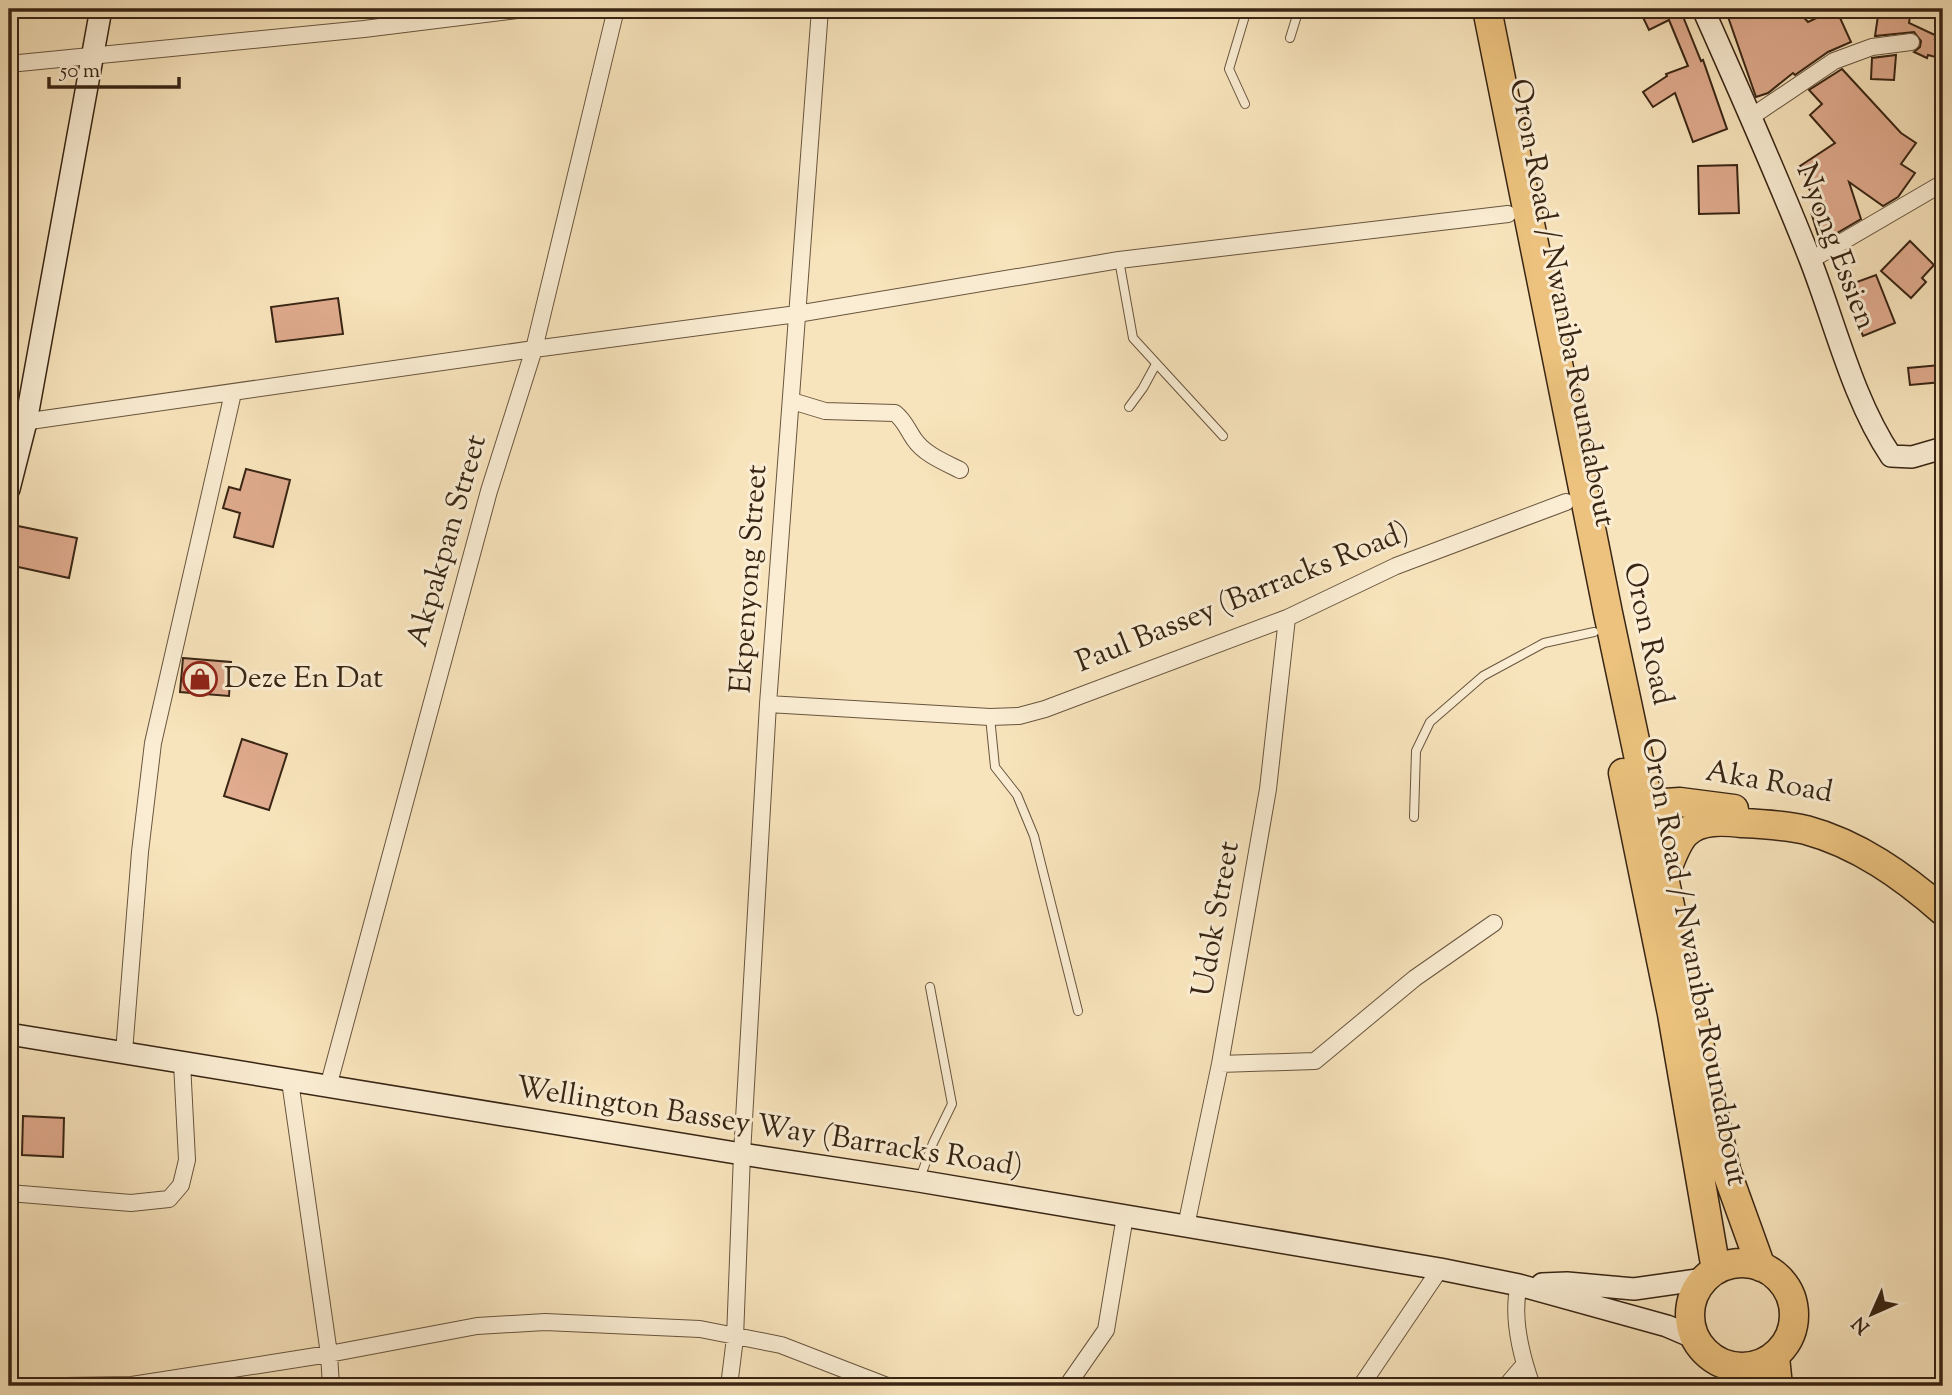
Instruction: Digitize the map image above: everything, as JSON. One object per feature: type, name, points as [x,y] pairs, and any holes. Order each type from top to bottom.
[{"type":"highway","name":"Oron Road / Nwaniba Roundabout","points":[[1469,9],[1566,502],[1672,1014],[1710,1275]]},
{"type":"highway","name":"Oron Road","points":[[1487,9],[1608,613],[1726,1170],[1761,1267]]},
{"type":"highway","name":"Aka Road","points":[[1649,804],[1680,802],[1814,819],[1883,850],[1943,893]]},
{"type":"highway","points":[[1664,876],[1684,834],[1697,825],[1713,822],[1776,825],[1828,837],[1875,860],[1900,876],[1943,911]]},
{"type":"highway","points":[[1716,1361],[1746,1368],[1775,1357],[1785,1345],[1795,1316],[1786,1286],[1775,1275],[1746,1263],[1730,1264],[1710,1275],[1695,1292],[1690,1307],[1690,1323],[1695,1338],[1704,1351],[1740,1386]]},
{"type":"highway","points":[[1775,1357],[1778,1386]]},
{"type":"main road","points":[[9,489],[17,423],[101,9]]},
{"type":"main road","name":"Nyong Essien","points":[[1703,9],[1811,260],[1878,437],[1891,456],[1912,457],[1943,448]]},
{"type":"main road","name":"Wellington Bassey Way (Barracks Road)","points":[[9,1034],[919,1181],[1440,1269],[1519,1285]]},
{"type":"main road","points":[[1519,1285],[1567,1283],[1634,1289],[1710,1275]]},
{"type":"main road","points":[[1519,1285],[1667,1326],[1695,1338]]},
{"type":"street","points":[[9,64],[365,29],[525,9]]},
{"type":"street","name":"Akpakpan Street","points":[[328,1087],[489,491],[534,349],[616,9]]},
{"type":"street","name":"Ekpenyong Street","points":[[729,1386],[736,1338],[742,1154],[768,704],[820,9]]},
{"type":"street","points":[[1751,117],[1834,61],[1872,47],[1911,42]]},
{"type":"street","points":[[1811,260],[1943,183]]},
{"type":"street","points":[[17,423],[797,314],[1119,260],[1508,214]]},
{"type":"street","points":[[124,1052],[140,852],[153,743],[233,393]]},
{"type":"street","points":[[792,401],[825,411],[895,413],[903,419],[915,441],[929,454],[960,470]]},
{"type":"street","name":"Paul Bassey (Barracks Road)","points":[[768,704],[990,717],[1019,716],[1045,709],[1287,618],[1396,566],[1566,502]]},
{"type":"street","name":"Udok Street","points":[[1186,1226],[1220,1064],[1268,789],[1287,618]]},
{"type":"street","points":[[1220,1064],[1315,1061],[1415,978],[1494,923]]},
{"type":"street","points":[[9,1193],[131,1203],[169,1199],[181,1185],[187,1160],[182,1063]]},
{"type":"street","points":[[290,1081],[329,1354],[331,1386]]},
{"type":"street","points":[[1067,1386],[1106,1330],[1125,1216]]},
{"type":"street","points":[[1361,1386],[1440,1269]]},
{"type":"street","points":[[1519,1285],[1514,1304],[1524,1365],[1532,1386]]},
{"type":"street","points":[[65,1386],[132,1385],[329,1354],[477,1326],[545,1322],[700,1329],[781,1345],[887,1386]]},
{"type":"street","points":[[1506,1386],[1524,1365]]},
{"type":"lane","points":[[1245,104],[1229,69],[1247,9]]},
{"type":"lane","points":[[1290,38],[1299,9]]},
{"type":"lane","points":[[1119,260],[1133,338],[1223,436]]},
{"type":"lane","points":[[1129,407],[1156,364]]},
{"type":"lane","points":[[1414,817],[1416,751],[1430,722],[1483,676],[1532,649],[1544,643],[1594,632]]},
{"type":"lane","points":[[990,717],[995,767],[1017,795],[1034,836],[1078,1012]]},
{"type":"lane","points":[[919,1181],[933,1143],[952,1104],[930,987]]},
{"type":"building","points":[[1639,9],[1690,9],[1682,14],[1701,61],[1703,60],[1727,129],[1693,142],[1675,93],[1653,107],[1643,92],[1667,76],[1666,74],[1688,66],[1669,20],[1649,30]]},
{"type":"building","points":[[1744,9],[1796,9],[1808,22],[1836,9],[1851,42],[1828,52],[1795,75],[1793,73],[1768,93],[1756,97],[1727,14]]},
{"type":"building","points":[[1879,9],[1911,9],[1909,23],[1937,36],[1935,39],[1943,42],[1943,59],[1928,55],[1927,58],[1914,52],[1920,47],[1921,41],[1914,32],[1875,36]]},
{"type":"building","points":[[1896,55],[1894,80],[1871,79],[1872,58]]},
{"type":"building","points":[[1842,69],[1901,133],[1916,143],[1901,164],[1915,173],[1898,197],[1883,206],[1849,182],[1861,219],[1837,233],[1819,238],[1811,212],[1822,208],[1805,183],[1809,180],[1800,166],[1835,143],[1810,115],[1822,104],[1809,90]]},
{"type":"building","points":[[1737,165],[1739,213],[1699,214],[1698,166]]},
{"type":"building","points":[[1910,241],[1934,265],[1922,278],[1926,282],[1911,298],[1881,271]]},
{"type":"building","points":[[1876,275],[1895,323],[1863,336],[1843,287]]},
{"type":"building","points":[[338,298],[343,334],[276,342],[271,307]]},
{"type":"building","points":[[1940,365],[1942,382],[1910,385],[1908,368]]},
{"type":"building","points":[[246,469],[290,480],[273,547],[234,537],[240,513],[223,508],[229,487],[240,490]]},
{"type":"building","points":[[18,526],[77,538],[69,578],[9,565]]},
{"type":"building","points":[[183,658],[231,662],[229,696],[180,692]]},
{"type":"building","points":[[242,739],[287,754],[269,810],[224,796]]},
{"type":"building","points":[[23,1116],[64,1118],[63,1157],[22,1155]]},
{"type":"place","name":"Deze En Dat","points":[[200,679]]}]
